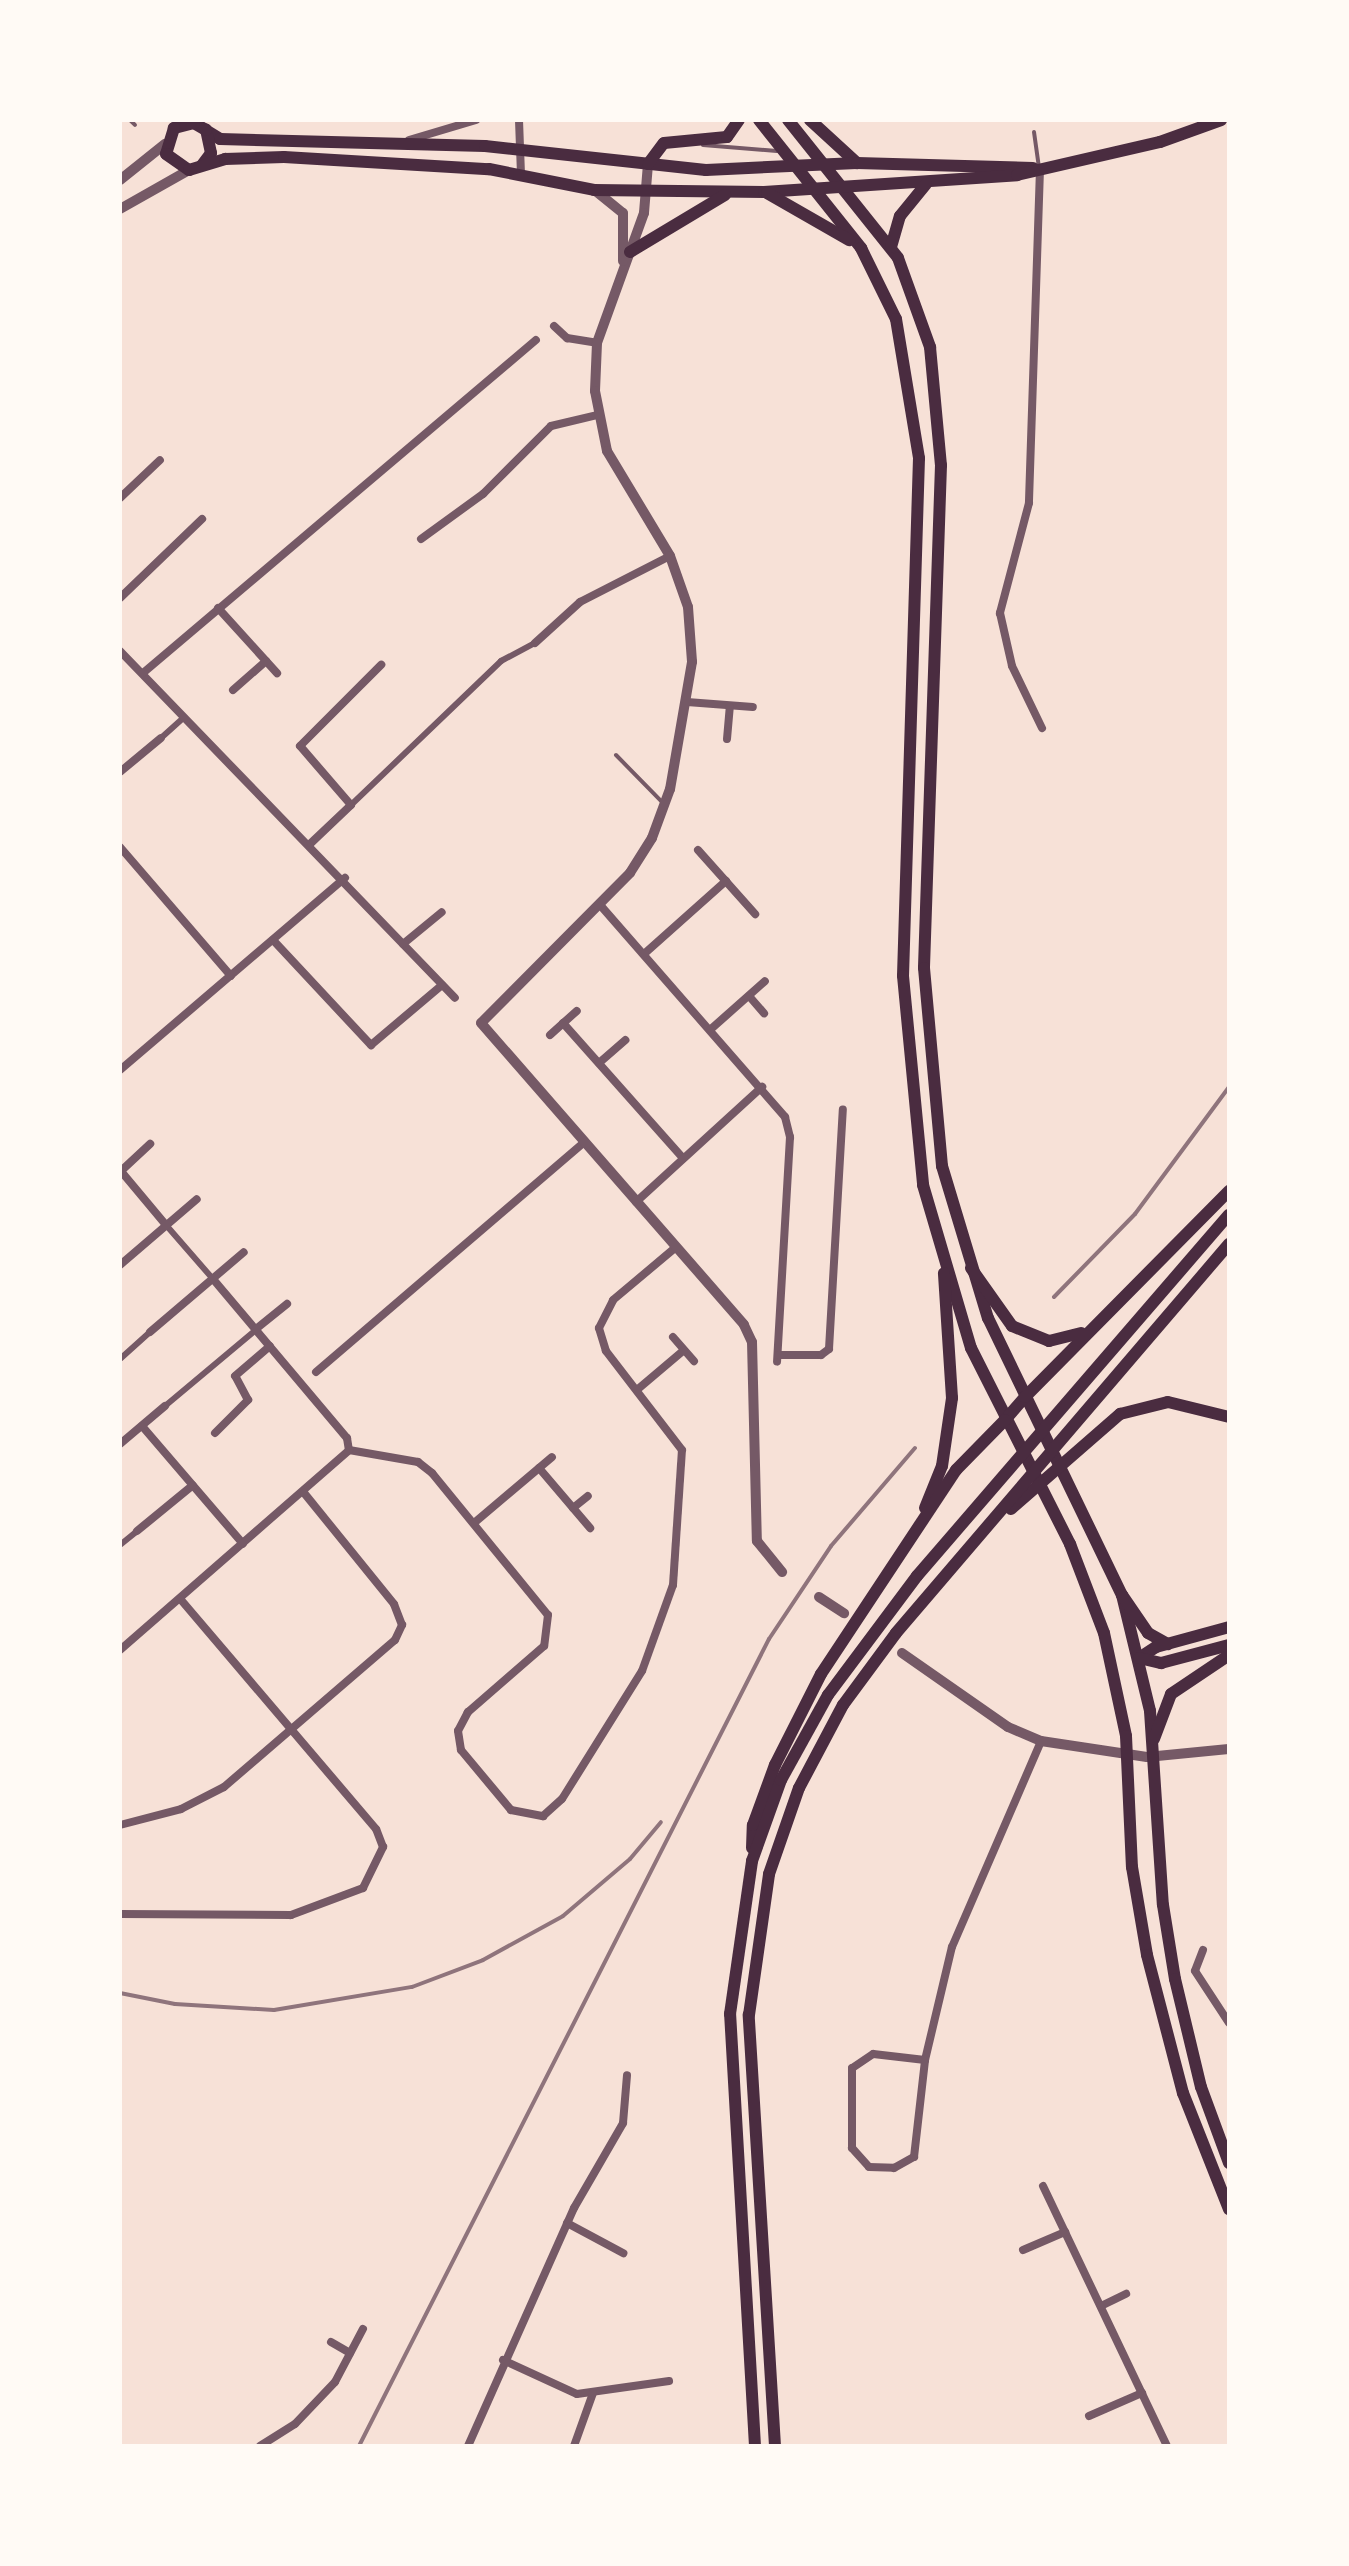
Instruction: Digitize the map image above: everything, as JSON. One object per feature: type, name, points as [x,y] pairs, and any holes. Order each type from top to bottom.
[{"type":"main road","points":[[170,120],[166,140],[171,162],[196,167],[284,157],[521,175],[594,190],[764,192],[926,184],[1040,169],[1160,142],[1220,120]]},
{"type":"main road","points":[[648,164],[664,143],[727,137],[739,120]]},
{"type":"main road","points":[[759,120],[792,167],[861,248],[896,320],[916,418],[920,514],[902,976],[916,1144],[944,1273],[952,1398],[942,1466],[916,1529]]},
{"type":"main road","points":[[788,120],[890,247],[920,310],[938,411],[940,534],[924,968],[942,1166],[970,1268],[1025,1397],[1069,1478],[1122,1596],[1140,1658],[1154,1739],[1162,1893],[1175,1980],[1201,2087],[1229,2163]]},
{"type":"main road","points":[[810,120],[857,163]]},
{"type":"main road","points":[[166,140],[183,123],[204,126],[220,139],[525,150],[648,164],[792,167],[1006,162],[1040,169]]},
{"type":"main road","points":[[196,167],[212,152],[204,126]]},
{"type":"main road","points":[[890,247],[900,216],[926,184]]},
{"type":"main road","points":[[630,252],[669,222],[732,191]]},
{"type":"main road","points":[[764,192],[861,248]]},
{"type":"main road","points":[[756,2446],[730,2014],[752,1861],[753,1825],[790,1735],[821,1674],[956,1470],[1088,1330],[1229,1190]]},
{"type":"main road","points":[[752,1861],[781,1780],[828,1695],[918,1576],[1229,1216]]},
{"type":"main road","points":[[776,2446],[749,2015],[769,1874],[799,1788],[843,1705],[964,1554],[1229,1244]]},
{"type":"main road","points":[[970,1268],[998,1311],[1029,1336],[1059,1340],[1088,1330]]},
{"type":"main road","points":[[944,1273],[1005,1420],[1088,1586],[1112,1663],[1126,1736],[1132,1866],[1147,1954],[1182,2093],[1229,2209]]},
{"type":"main road","points":[[964,1554],[1120,1414],[1168,1402],[1229,1417]]},
{"type":"main road","points":[[1122,1596],[1148,1633],[1168,1644]]},
{"type":"main road","points":[[1112,1663],[1140,1658],[1168,1644],[1229,1627]]},
{"type":"main road","points":[[1140,1658],[1161,1663],[1229,1645]]},
{"type":"main road","points":[[1154,1739],[1171,1694],[1229,1655]]},
{"type":"street","points":[[395,144],[476,120]]},
{"type":"street","points":[[519,120],[525,150],[521,175]]},
{"type":"street","points":[[120,180],[166,140]]},
{"type":"street","points":[[648,164],[630,252],[597,343],[597,414],[619,475],[670,556],[692,626],[686,702],[666,805],[642,856],[601,906],[490,1007],[481,1022],[752,1342],[757,1542],[782,1572]]},
{"type":"street","points":[[120,209],[196,167]]},
{"type":"street","points":[[1040,169],[1028,503],[1000,613],[1012,666],[1042,728]]},
{"type":"street","points":[[594,190],[623,214],[622,267]]},
{"type":"street","points":[[554,326],[566,338],[597,343]]},
{"type":"street","points":[[143,674],[536,340]]},
{"type":"street","points":[[422,540],[483,494],[551,426],[597,414]]},
{"type":"street","points":[[120,498],[160,460]]},
{"type":"street","points":[[120,598],[202,519]]},
{"type":"street","points":[[311,843],[501,661],[536,643],[580,602],[670,556]]},
{"type":"street","points":[[218,608],[277,673]]},
{"type":"street","points":[[120,651],[345,878],[455,998]]},
{"type":"street","points":[[233,690],[266,661]]},
{"type":"street","points":[[350,805],[300,746],[382,665]]},
{"type":"street","points":[[686,702],[753,707]]},
{"type":"street","points":[[727,739],[730,707]]},
{"type":"street","points":[[120,772],[184,717]]},
{"type":"street","points":[[120,848],[231,976]]},
{"type":"street","points":[[698,850],[755,914]]},
{"type":"street","points":[[120,1070],[345,878]]},
{"type":"street","points":[[644,954],[726,881]]},
{"type":"street","points":[[601,906],[786,1116],[790,1137],[778,1359],[822,1356],[829,1349],[843,1110]]},
{"type":"street","points":[[403,944],[442,912]]},
{"type":"street","points":[[273,940],[371,1045],[442,985]]},
{"type":"street","points":[[711,1029],[765,981]]},
{"type":"street","points":[[748,996],[764,1013]]},
{"type":"street","points":[[550,1034],[577,1010]]},
{"type":"street","points":[[563,1023],[683,1158]]},
{"type":"street","points":[[600,1063],[625,1040]]},
{"type":"street","points":[[636,1202],[762,1087]]},
{"type":"street","points":[[302,1384],[583,1143]]},
{"type":"street","points":[[150,1144],[120,1171],[347,1438],[349,1450]]},
{"type":"street","points":[[120,1265],[197,1199]]},
{"type":"street","points":[[349,1450],[418,1462],[542,1606],[550,1624],[544,1646],[468,1712],[458,1740],[511,1810],[543,1816],[562,1799],[642,1672],[673,1586],[684,1463],[673,1432],[606,1351],[601,1318],[674,1248]]},
{"type":"street","points":[[120,1359],[244,1252]]},
{"type":"street","points":[[120,1444],[287,1304]]},
{"type":"street","points":[[673,1336],[694,1361]]},
{"type":"street","points":[[215,1433],[248,1400],[235,1376],[270,1346]]},
{"type":"street","points":[[638,1389],[684,1350]]},
{"type":"street","points":[[142,1426],[244,1544]]},
{"type":"street","points":[[120,1650],[349,1450]]},
{"type":"street","points":[[474,1523],[552,1456]]},
{"type":"street","points":[[539,1468],[590,1528]]},
{"type":"street","points":[[120,1545],[192,1485]]},
{"type":"street","points":[[120,1825],[181,1809],[224,1787],[395,1640],[402,1625],[394,1604],[304,1492]]},
{"type":"street","points":[[573,1508],[588,1496]]},
{"type":"street","points":[[818,1597],[844,1613]]},
{"type":"street","points":[[120,1914],[253,1919],[328,1906],[363,1888],[378,1868],[382,1848],[376,1828],[181,1600]]},
{"type":"street","points":[[902,1653],[1008,1727],[1041,1741],[1146,1757],[1229,1749]]},
{"type":"street","points":[[925,2060],[873,2054],[852,2068],[852,2148],[868,2166],[894,2168],[914,2157],[925,2060],[952,1947],[1041,1741]]},
{"type":"street","points":[[1203,1950],[1194,1971],[1229,2023]]},
{"type":"street","points":[[468,2446],[502,2360],[567,2223],[623,2123],[627,2076]]},
{"type":"street","points":[[1043,2186],[1167,2446]]},
{"type":"street","points":[[567,2223],[623,2253]]},
{"type":"street","points":[[1023,2250],[1065,2232]]},
{"type":"street","points":[[1100,2306],[1126,2294]]},
{"type":"street","points":[[260,2446],[295,2424],[335,2382],[363,2329]]},
{"type":"street","points":[[331,2342],[350,2353]]},
{"type":"street","points":[[502,2360],[577,2394],[670,2381]]},
{"type":"street","points":[[1089,2416],[1142,2392]]},
{"type":"street","points":[[574,2446],[593,2393]]},
{"type":"lane","points":[[130,120],[135,126]]},
{"type":"lane","points":[[1034,132],[1040,169]]},
{"type":"lane","points":[[684,143],[770,146],[792,167]]},
{"type":"lane","points":[[616,755],[666,805]]},
{"type":"railway","points":[[1054,1297],[1135,1214],[1229,1087]]},
{"type":"railway","points":[[359,2446],[769,1639],[831,1546],[915,1448]]},
{"type":"railway","points":[[120,1993],[175,2004],[274,2010],[412,1987],[483,1960],[563,1916],[630,1859],[661,1822]]}]
